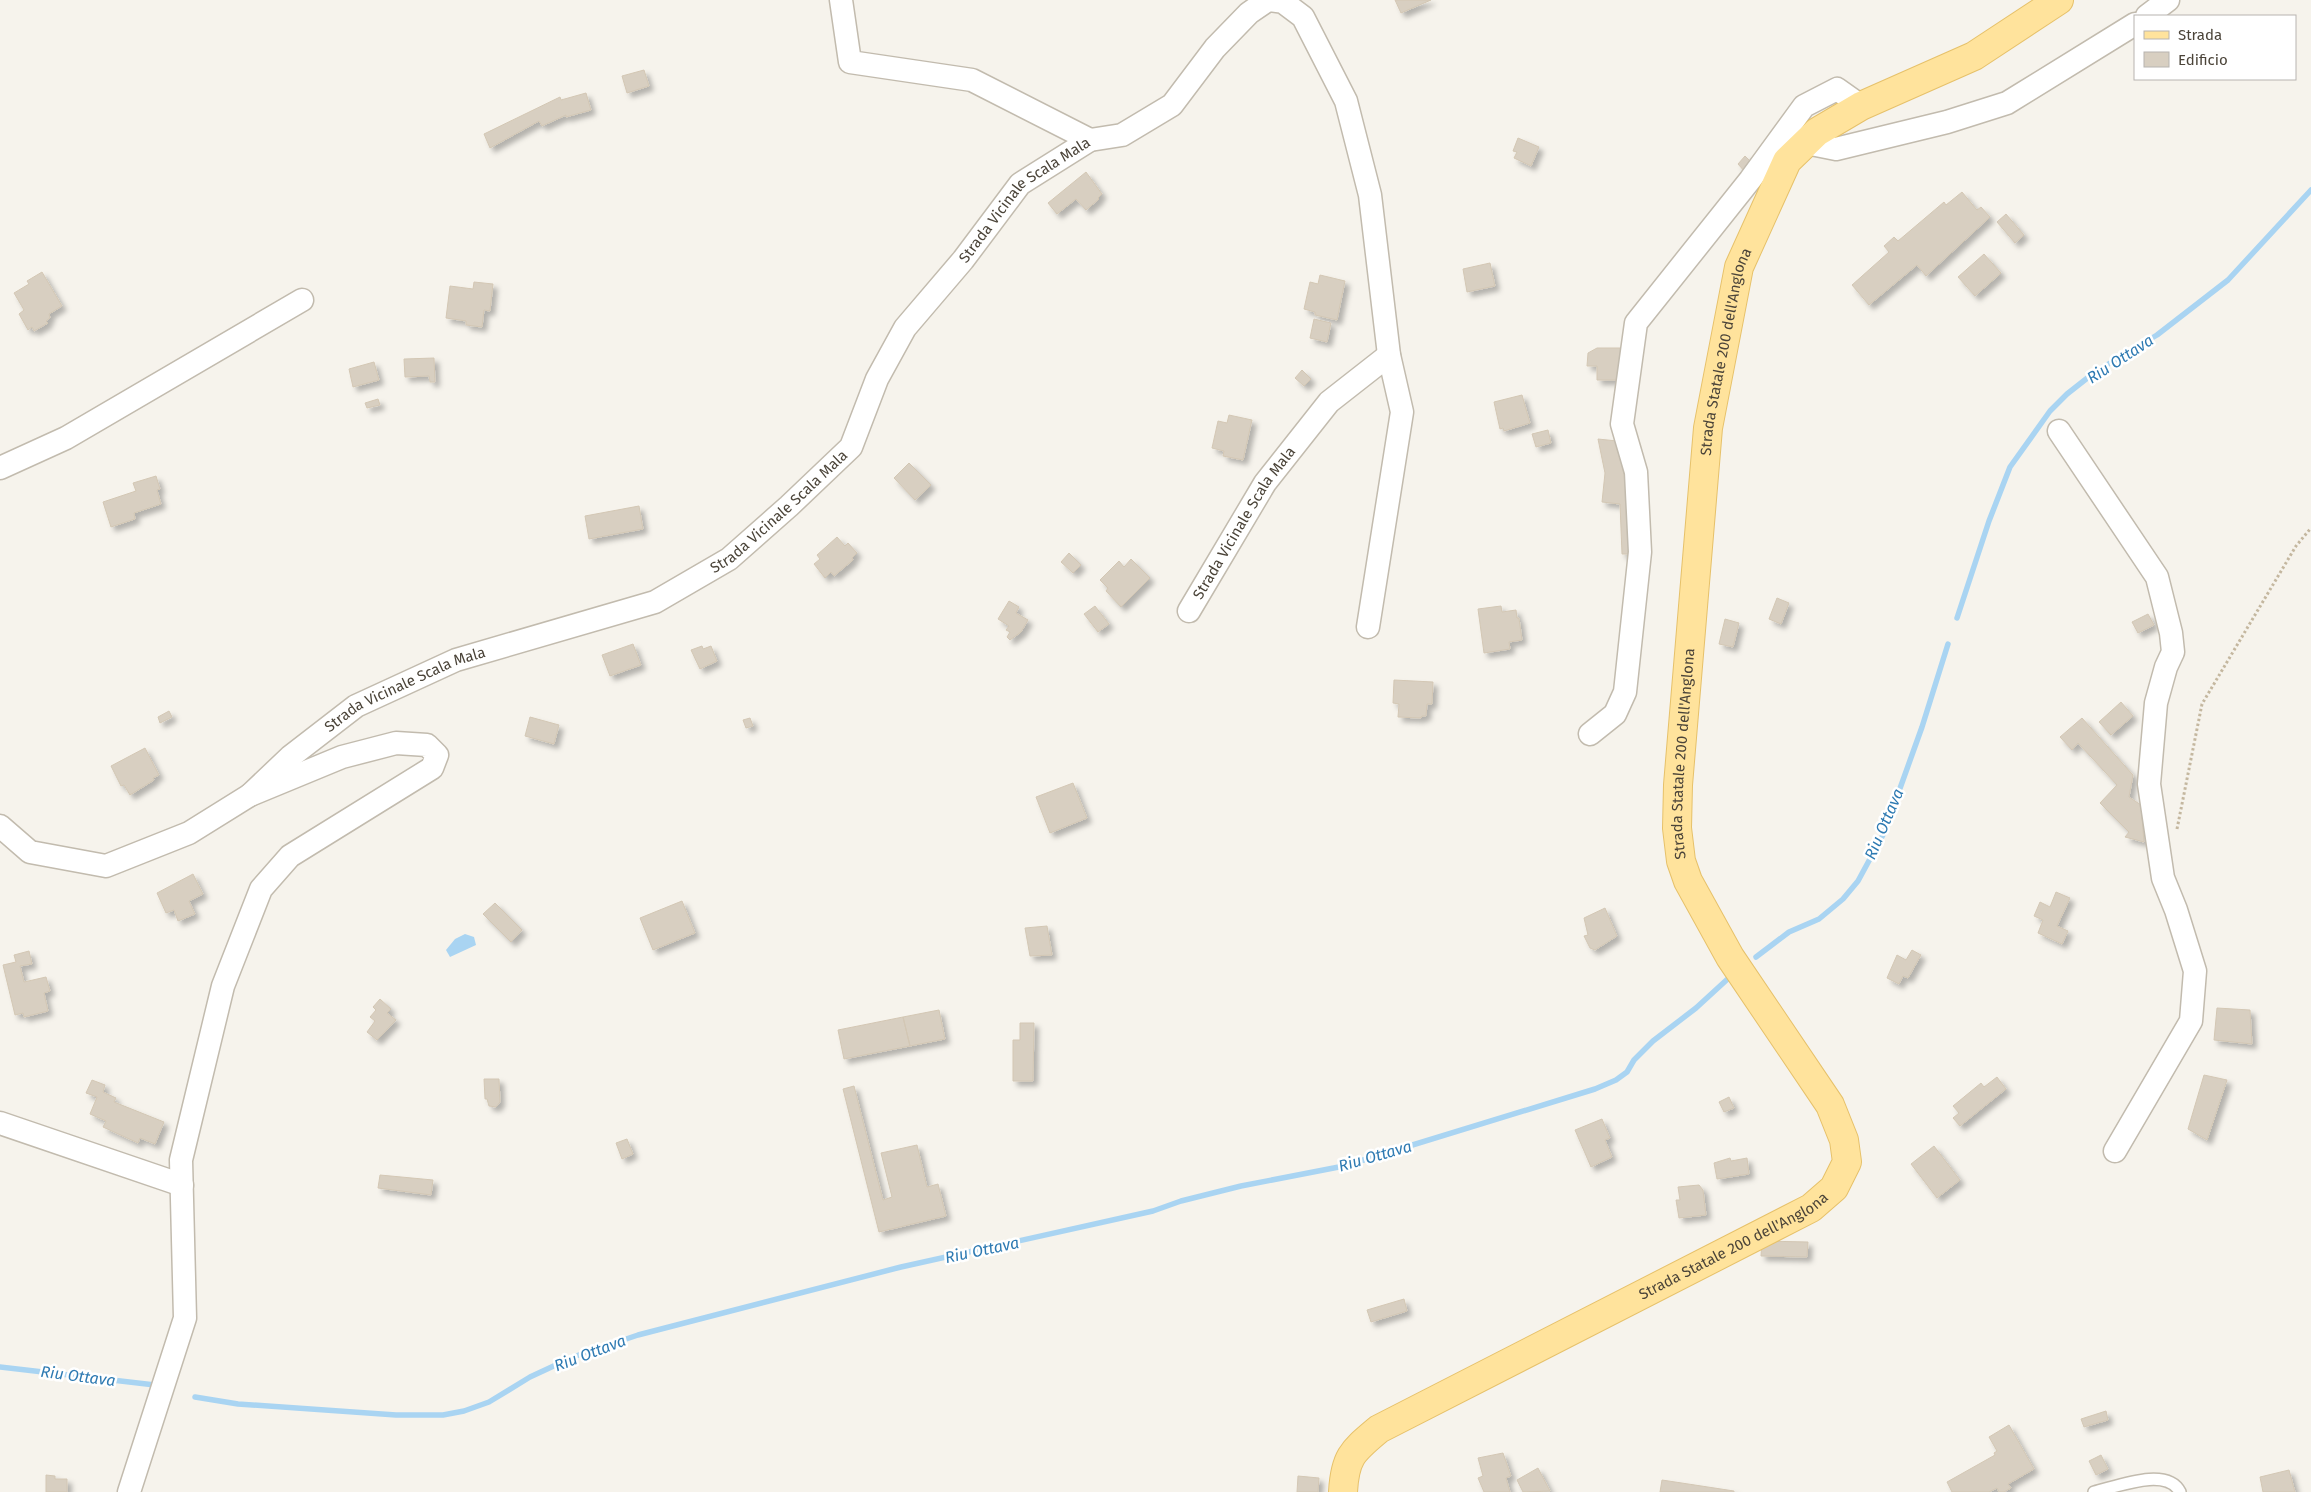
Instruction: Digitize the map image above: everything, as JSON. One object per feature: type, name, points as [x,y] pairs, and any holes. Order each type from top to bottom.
[{"type":"main road","name":"Strada Statale 200 dell'Anglona","points":[[1343,1492],[1344,1473],[1354,1450],[1379,1429],[1804,1212],[1834,1188],[1847,1162],[1844,1140],[1830,1106],[1730,957],[1688,881],[1681,860],[1677,828],[1678,785],[1708,428],[1739,267],[1787,161],[1817,132],[1861,106],[1974,56],[2059,0]]},
{"type":"street","points":[[841,0],[850,62],[972,80],[1090,140]]},
{"type":"street","name":"Strada Vicinale Scala Mala","points":[[250,795],[290,756],[356,706],[456,660],[655,602],[729,559],[789,506],[852,446],[877,379],[905,328],[963,260],[1020,184],[1090,140],[1122,135],[1172,106],[1215,48],[1249,13],[1276,0],[1303,17],[1346,101],[1370,195],[1389,355],[1402,412],[1368,626]]},
{"type":"street","points":[[2148,15],[2168,0]]},
{"type":"street","points":[[1806,143],[1836,149],[1947,122],[2007,103],[2134,25]]},
{"type":"street","points":[[1590,734],[1615,714],[1625,692],[1640,552],[1636,472],[1622,424],[1636,323],[1750,180],[1804,106],[1837,89],[1861,106]]},
{"type":"street","points":[[0,468],[66,438],[302,300]]},
{"type":"street","name":"Strada Vicinale Scala Mala","points":[[1189,611],[1265,483],[1329,402],[1389,355]]},
{"type":"street","points":[[2059,430],[2157,577],[2171,633],[2173,652],[2166,666],[2156,703],[2149,784],[2163,878],[2176,910],[2194,971],[2191,1021],[2164,1071],[2115,1151]]},
{"type":"street","points":[[0,826],[30,852],[106,866],[189,833],[250,795],[342,757],[396,743],[427,745],[437,755],[432,768],[290,856],[261,889],[222,986],[181,1160],[185,1318],[129,1492]]},
{"type":"street","points":[[0,1123],[182,1185]]},
{"type":"lane","points":[[2094,1492],[2153,1478],[2171,1481],[2180,1492]]},
{"type":"path","points":[[2177,834],[2202,704],[2296,546],[2311,528]]},
{"type":"water","points":[[465,934],[474,937],[476,945],[450,957],[446,950],[455,939]]},
{"type":"building","points":[[1395,0],[1431,0],[1401,13]]},
{"type":"building","points":[[644,70],[649,86],[627,93],[622,76]]},
{"type":"building","points":[[586,93],[591,110],[566,117],[566,115],[542,126],[539,121],[490,148],[484,134],[560,97],[561,100]]},
{"type":"building","points":[[1518,138],[1539,147],[1531,166],[1514,158],[1517,152],[1513,151]]},
{"type":"building","points":[[1745,156],[1753,164],[1745,172],[1738,164]]},
{"type":"building","points":[[1086,172],[1102,194],[1099,199],[1086,210],[1076,199],[1057,214],[1048,203]]},
{"type":"building","points":[[1962,192],[1977,210],[1981,207],[1990,217],[1926,276],[1917,265],[1869,305],[1852,285],[1889,252],[1884,246],[1894,237],[1898,241],[1944,202],[1946,205]]},
{"type":"building","points":[[2006,214],[2024,235],[2015,243],[1997,222]]},
{"type":"building","points":[[1984,254],[2001,273],[1975,296],[1958,277]]},
{"type":"building","points":[[1490,263],[1495,286],[1467,292],[1463,269]]},
{"type":"building","points":[[42,272],[62,306],[49,314],[50,318],[46,321],[48,323],[34,331],[32,327],[28,330],[19,314],[24,310],[14,293],[29,284],[27,281]]},
{"type":"building","points":[[1320,275],[1345,281],[1337,320],[1315,315],[1315,312],[1304,309],[1310,282],[1318,284]]},
{"type":"building","points":[[474,282],[493,284],[490,311],[484,310],[482,327],[466,325],[466,321],[446,318],[450,286],[473,289]]},
{"type":"building","points":[[1314,319],[1331,323],[1327,342],[1310,338]]},
{"type":"building","points":[[1597,348],[1624,348],[1624,380],[1597,380],[1597,366],[1587,366],[1588,353]]},
{"type":"building","points":[[434,358],[435,382],[430,382],[429,376],[405,377],[404,359]]},
{"type":"building","points":[[374,362],[379,380],[353,387],[349,369]]},
{"type":"building","points":[[1302,370],[1311,379],[1304,386],[1295,378]]},
{"type":"building","points":[[1522,395],[1530,423],[1504,431],[1503,428],[1500,429],[1494,402]]},
{"type":"building","points":[[378,399],[380,405],[367,408],[365,403]]},
{"type":"building","points":[[1229,415],[1252,420],[1243,460],[1223,456],[1224,451],[1212,448],[1218,421],[1227,423]]},
{"type":"building","points":[[1548,430],[1551,443],[1536,447],[1532,434]]},
{"type":"building","points":[[1598,439],[1617,441],[1624,474],[1632,476],[1636,554],[1622,554],[1620,504],[1602,502],[1605,473]]},
{"type":"building","points":[[909,463],[931,485],[915,500],[894,478]]},
{"type":"building","points":[[156,476],[160,489],[157,490],[161,504],[134,513],[135,519],[111,527],[103,502],[136,491],[133,483]]},
{"type":"building","points":[[639,506],[643,529],[589,539],[585,516]]},
{"type":"building","points":[[837,537],[845,546],[848,543],[857,553],[852,558],[853,560],[834,576],[831,572],[825,578],[814,564],[820,559],[817,555]]},
{"type":"building","points":[[1069,553],[1081,565],[1073,573],[1061,562]]},
{"type":"building","points":[[1131,559],[1150,578],[1121,607],[1106,591],[1108,588],[1100,580],[1119,561],[1124,567]]},
{"type":"building","points":[[1777,598],[1789,603],[1781,624],[1769,619]]},
{"type":"building","points":[[1009,601],[1019,607],[1016,613],[1028,620],[1021,632],[1010,640],[1007,637],[1010,632],[1006,630],[1009,626],[998,619]]},
{"type":"building","points":[[1095,606],[1109,624],[1098,632],[1084,614]]},
{"type":"building","points":[[1501,606],[1502,612],[1516,610],[1522,640],[1509,642],[1510,649],[1484,653],[1478,609]]},
{"type":"building","points":[[2148,614],[2154,625],[2138,633],[2132,622]]},
{"type":"building","points":[[1725,619],[1739,623],[1733,647],[1719,644]]},
{"type":"building","points":[[633,644],[641,665],[610,676],[602,655]]},
{"type":"building","points":[[702,646],[703,649],[711,646],[717,661],[700,669],[691,650]]},
{"type":"building","points":[[1394,680],[1433,682],[1432,704],[1427,704],[1426,716],[1421,718],[1398,717],[1399,704],[1393,703]]},
{"type":"building","points":[[2121,702],[2133,716],[2111,735],[2099,722]]},
{"type":"building","points":[[169,711],[172,717],[160,723],[158,717]]},
{"type":"building","points":[[530,717],[559,725],[554,744],[525,736]]},
{"type":"building","points":[[750,718],[753,726],[746,728],[743,720]]},
{"type":"building","points":[[2082,718],[2133,775],[2129,797],[2141,805],[2144,842],[2125,837],[2129,832],[2100,803],[2117,785],[2078,743],[2072,750],[2060,737]]},
{"type":"building","points":[[145,748],[159,775],[130,795],[124,785],[121,786],[111,766]]},
{"type":"building","points":[[1073,783],[1087,818],[1050,833],[1036,797]]},
{"type":"building","points":[[193,874],[203,894],[189,901],[195,914],[178,921],[174,910],[166,913],[157,893]]},
{"type":"building","points":[[2056,892],[2070,898],[2057,926],[2068,931],[2062,944],[2038,933],[2043,920],[2034,916],[2040,902],[2050,907]]},
{"type":"building","points":[[682,901],[695,933],[653,950],[640,918]]},
{"type":"building","points":[[495,903],[522,930],[511,942],[483,914]]},
{"type":"building","points":[[1605,908],[1617,936],[1595,950],[1590,948],[1584,936],[1588,935],[1584,918]]},
{"type":"building","points":[[1047,926],[1052,955],[1030,956],[1025,928]]},
{"type":"building","points":[[1912,950],[1921,955],[1908,978],[1903,976],[1899,984],[1887,978],[1897,955],[1906,960]]},
{"type":"building","points":[[29,951],[32,964],[20,966],[24,982],[46,977],[50,991],[44,993],[48,1011],[24,1017],[23,1013],[15,1015],[3,965],[16,962],[14,955]]},
{"type":"building","points":[[380,999],[391,1009],[387,1013],[396,1020],[377,1040],[367,1032],[375,1021],[370,1017],[376,1010],[373,1007]]},
{"type":"building","points":[[2217,1008],[2250,1010],[2252,1044],[2214,1040]]},
{"type":"building","points":[[939,1010],[945,1039],[910,1046],[903,1017]]},
{"type":"building","points":[[903,1017],[910,1046],[844,1059],[838,1030]]},
{"type":"building","points":[[1020,1023],[1034,1023],[1033,1081],[1013,1081],[1013,1040],[1020,1040]]},
{"type":"building","points":[[2204,1075],[2227,1080],[2207,1140],[2188,1129]]},
{"type":"building","points":[[1997,1077],[2006,1089],[1960,1126],[1953,1118],[1959,1113],[1953,1106],[1981,1083],[1984,1087]]},
{"type":"building","points":[[484,1079],[499,1079],[500,1102],[496,1107],[489,1106],[487,1099],[485,1099]]},
{"type":"building","points":[[92,1080],[105,1085],[103,1092],[116,1098],[114,1102],[164,1122],[155,1144],[140,1138],[138,1143],[103,1127],[106,1121],[90,1114],[97,1097],[86,1093]]},
{"type":"building","points":[[854,1086],[883,1200],[892,1197],[881,1153],[917,1145],[927,1187],[938,1184],[946,1216],[879,1232],[843,1089]]},
{"type":"building","points":[[1729,1097],[1734,1108],[1724,1112],[1719,1102]]},
{"type":"building","points":[[1602,1119],[1610,1138],[1605,1140],[1612,1157],[1591,1167],[1575,1130]]},
{"type":"building","points":[[627,1139],[633,1154],[622,1159],[616,1143]]},
{"type":"building","points":[[1934,1146],[1960,1180],[1937,1198],[1911,1164]]},
{"type":"building","points":[[1730,1158],[1731,1161],[1747,1158],[1749,1174],[1717,1179],[1714,1163]]},
{"type":"building","points":[[380,1175],[433,1180],[431,1195],[378,1188]]},
{"type":"building","points":[[1699,1185],[1703,1190],[1706,1215],[1679,1218],[1676,1200],[1680,1200],[1678,1187]]},
{"type":"building","points":[[1762,1241],[1808,1242],[1807,1257],[1761,1256]]},
{"type":"building","points":[[1404,1299],[1407,1311],[1371,1322],[1367,1310]]},
{"type":"building","points":[[2106,1411],[2108,1420],[2084,1427],[2081,1419]]},
{"type":"building","points":[[2009,1425],[2034,1469],[2008,1484],[2011,1488],[2004,1492],[1999,1492],[1997,1488],[1989,1492],[1952,1492],[1947,1482],[1995,1455],[1994,1453],[1997,1451],[1989,1437]]},
{"type":"building","points":[[1503,1453],[1511,1476],[1506,1478],[1510,1492],[1484,1492],[1478,1478],[1483,1476],[1478,1458]]},
{"type":"building","points":[[2101,1455],[2108,1469],[2096,1475],[2089,1461]]},
{"type":"building","points":[[1538,1468],[1550,1491],[1523,1492],[1517,1480]]},
{"type":"building","points":[[2289,1470],[2295,1492],[2263,1492],[2260,1477]]},
{"type":"building","points":[[46,1475],[55,1476],[55,1479],[67,1479],[67,1492],[46,1492]]},
{"type":"building","points":[[1298,1476],[1319,1478],[1318,1492],[1297,1492]]},
{"type":"building","points":[[1662,1480],[1734,1491],[1734,1492],[1660,1492]]},
{"type":"waterway","name":"Riu Ottava","points":[[1957,618],[1989,521],[2010,467],[2050,411],[2067,394],[2095,372],[2157,335],[2228,280],[2311,190]]},
{"type":"waterway","name":"Riu Ottava","points":[[1756,957],[1789,932],[1819,919],[1843,899],[1858,881],[1884,833],[1922,727],[1948,644]]},
{"type":"waterway","name":"Riu Ottava","points":[[195,1397],[238,1404],[396,1415],[443,1415],[464,1411],[489,1402],[530,1377],[573,1357],[638,1335],[901,1267],[1153,1211],[1181,1201],[1241,1186],[1344,1166],[1595,1089],[1616,1080],[1627,1072],[1634,1060],[1653,1041],[1696,1008],[1732,975]]},
{"type":"waterway","name":"Riu Ottava","points":[[0,1367],[155,1385]]}]
